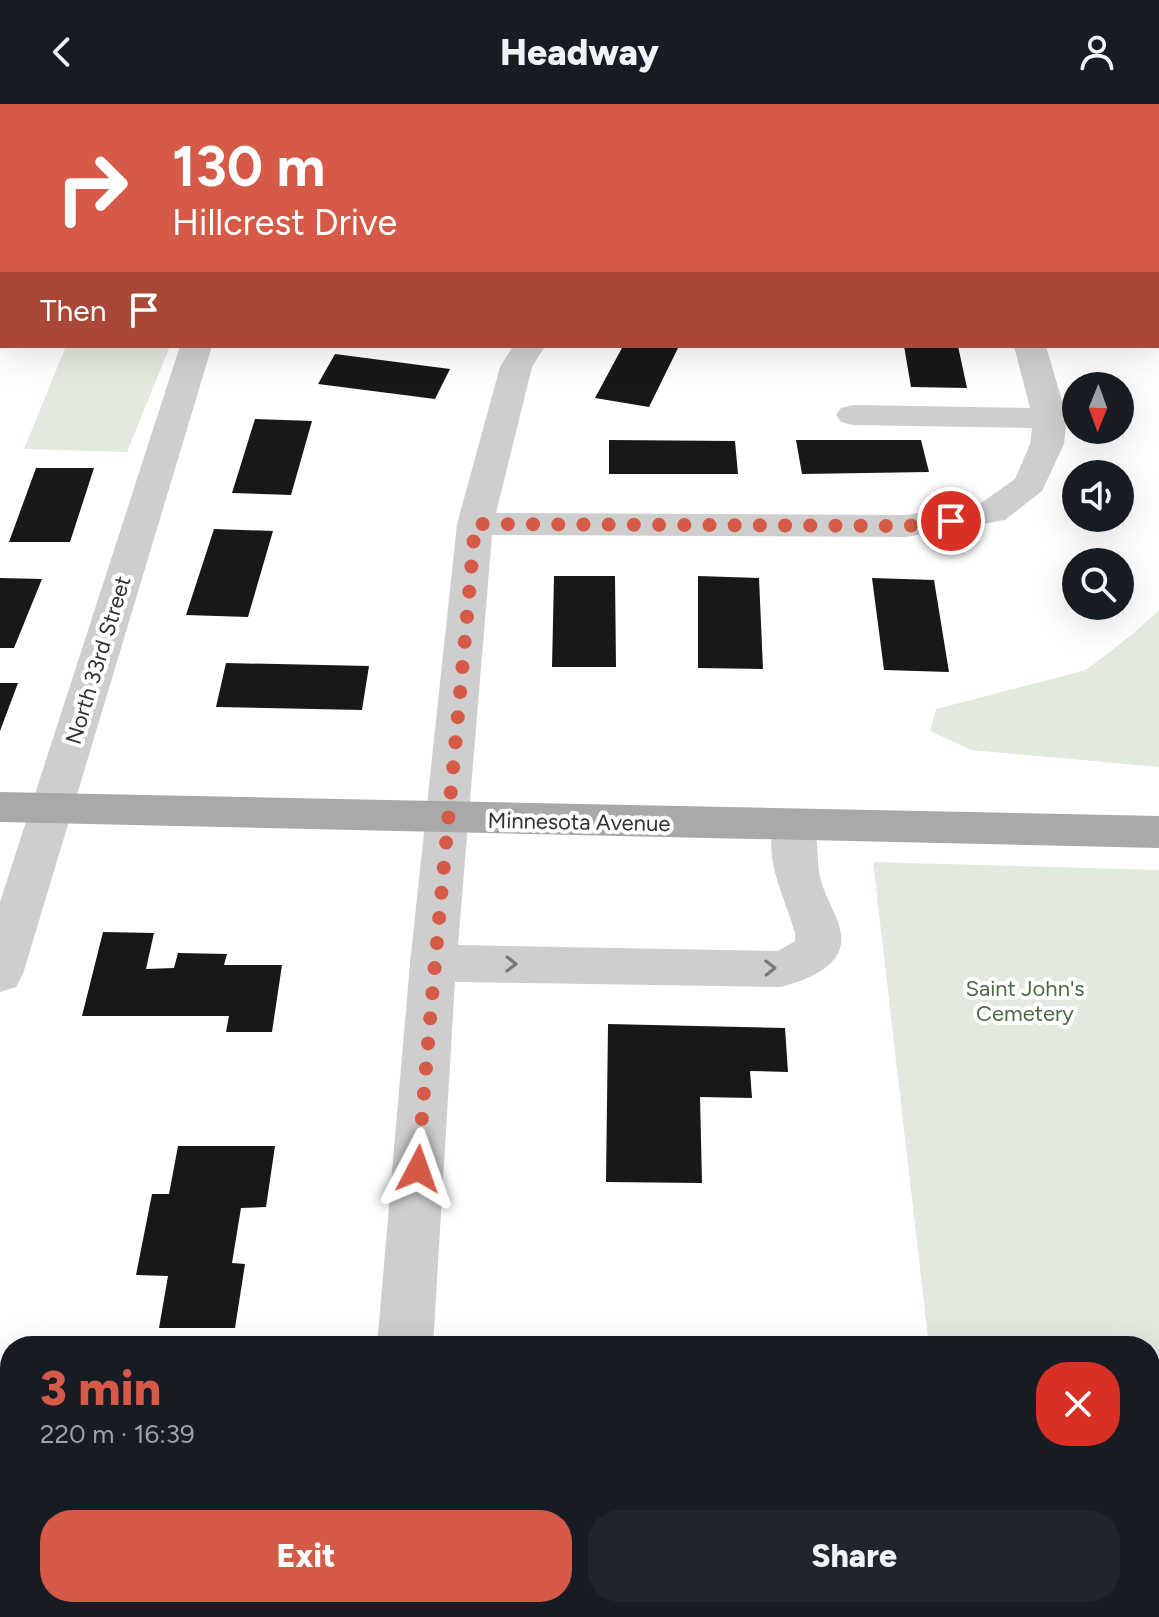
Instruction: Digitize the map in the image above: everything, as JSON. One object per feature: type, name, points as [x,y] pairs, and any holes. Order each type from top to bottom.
[{"type":"main road","name":"Minnesota Avenue","points":[[0,807],[1159,832]]},
{"type":"street","name":"North 33rd Street","points":[[0,974],[195,348]]},
{"type":"street","points":[[406,1336],[433,963],[475,524],[516,367],[528,348]]},
{"type":"street","points":[[475,524],[906,526],[992,512],[1030,484],[1047,444],[1050,418],[1031,348]]},
{"type":"street","points":[[853,415],[1050,418]]},
{"type":"street","points":[[433,963],[781,969],[801,963],[814,952],[818,923],[799,881],[794,825]]},
{"type":"green space","points":[[65,348],[169,348],[127,452],[24,449]]},
{"type":"green space","points":[[1159,610],[1159,767],[971,750],[930,731],[936,709],[1086,670]]},
{"type":"green space","name":"Saint John's Cemetery","points":[[873,862],[1159,870],[1159,1336],[928,1336]]},
{"type":"building","points":[[622,348],[678,348],[649,407],[595,398]]},
{"type":"building","points":[[904,348],[958,348],[967,388],[911,387]]},
{"type":"building","points":[[335,354],[450,369],[435,399],[318,384]]},
{"type":"building","points":[[255,419],[312,421],[291,495],[232,493]]},
{"type":"building","points":[[609,440],[735,441],[738,474],[609,474]]},
{"type":"building","points":[[796,440],[921,440],[929,472],[802,474]]},
{"type":"building","points":[[36,468],[94,468],[70,542],[9,542]]},
{"type":"building","points":[[214,529],[273,531],[248,617],[186,615]]},
{"type":"building","points":[[554,576],[615,576],[616,667],[552,667]]},
{"type":"building","points":[[698,576],[759,578],[763,669],[698,668]]},
{"type":"building","points":[[0,578],[42,579],[14,648],[0,648]]},
{"type":"building","points":[[872,578],[934,580],[949,672],[884,670]]},
{"type":"building","points":[[226,663],[369,666],[362,710],[216,707]]},
{"type":"building","points":[[0,683],[18,683],[0,731]]},
{"type":"building","points":[[103,932],[154,933],[146,969],[174,968],[178,953],[227,954],[224,965],[282,965],[272,1032],[226,1032],[229,1016],[82,1016]]},
{"type":"building","points":[[608,1024],[785,1028],[788,1072],[750,1071],[752,1098],[700,1097],[702,1183],[606,1182]]},
{"type":"building","points":[[178,1146],[275,1146],[266,1207],[241,1208],[232,1263],[245,1264],[235,1328],[159,1328],[168,1276],[136,1275],[152,1194],[169,1194]]},
{"type":"route","points":[[418,1169],[433,963],[475,524],[906,526],[951,521]]}]
